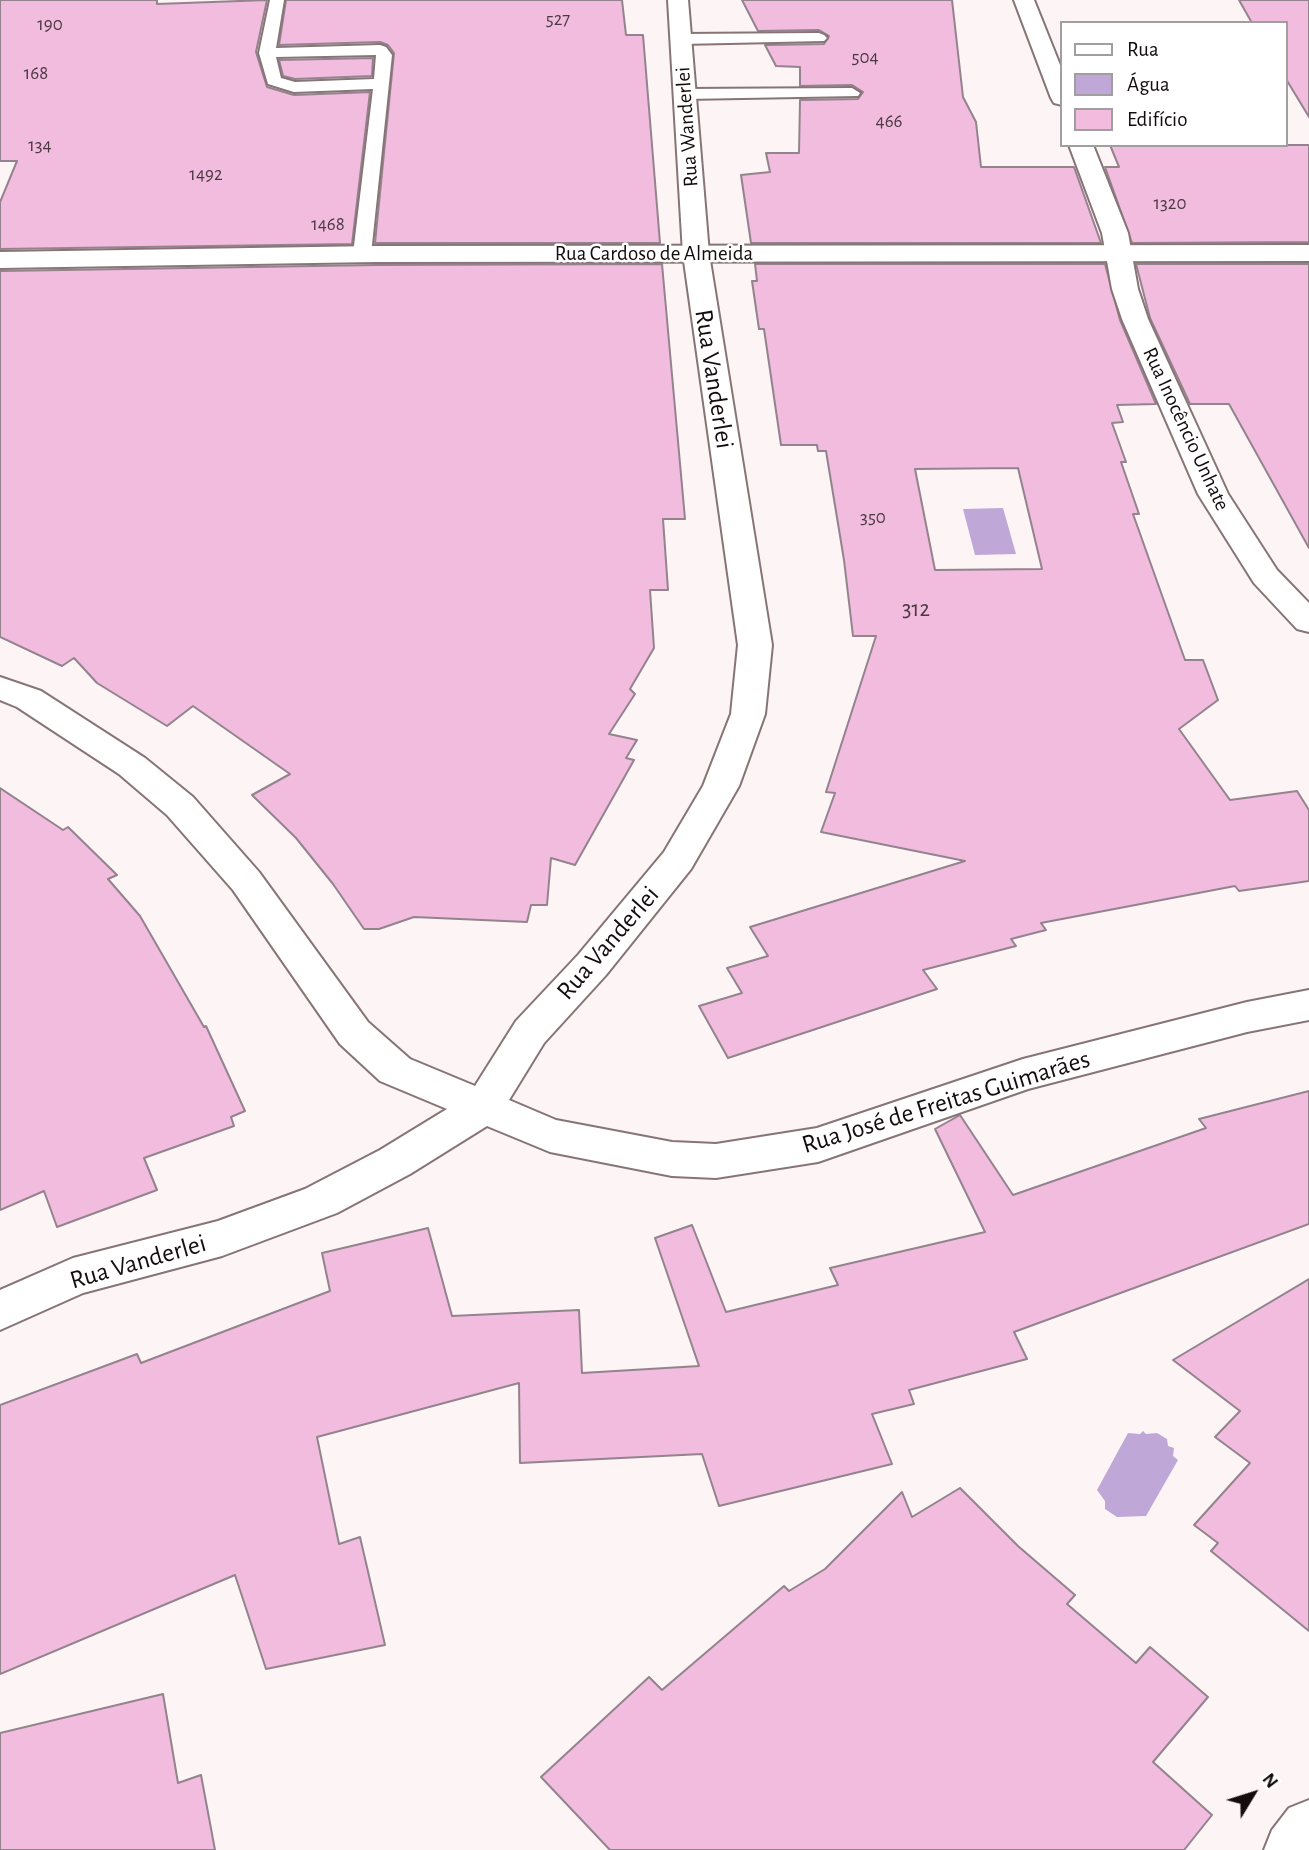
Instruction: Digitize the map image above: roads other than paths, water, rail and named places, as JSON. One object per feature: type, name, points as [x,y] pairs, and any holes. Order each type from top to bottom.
[{"type":"street","name":"Rua Wanderlei","points":[[678,0],[696,254]]},
{"type":"street","points":[[1024,0],[1060,93]]},
{"type":"street","name":"Rua Inocêncio Unhate","points":[[1082,147],[1115,233],[1125,289],[1135,319],[1213,494],[1265,576],[1309,622]]},
{"type":"street","name":"Rua Cardoso de Almeida","points":[[0,260],[362,254],[1118,256],[1309,253]]},
{"type":"street","name":"Rua Vanderlei","points":[[0,1311],[73,1277],[222,1238],[321,1201],[395,1162],[482,1109],[530,1032],[592,965],[678,860],[721,786],[748,715],[755,645],[696,254]]},
{"type":"street","name":"Rua José de Freitas Guimarães","points":[[0,688],[29,699],[132,766],[180,806],[246,881],[354,1033],[395,1070],[482,1109],[550,1135],[672,1159],[716,1161],[818,1145],[1023,1075],[1247,1017],[1309,1005]]},
{"type":"street","points":[[1292,1850],[1309,1828]]},
{"type":"lane","points":[[277,0],[267,53],[274,81],[294,87],[383,84]]},
{"type":"lane","points":[[681,39],[819,38]]},
{"type":"lane","points":[[267,53],[380,50],[384,55],[383,84],[362,254]]},
{"type":"lane","points":[[685,94],[852,93]]},
{"type":"water","points":[[1003,508],[1016,554],[975,555],[963,509]]},
{"type":"water","points":[[1143,1431],[1146,1434],[1157,1433],[1167,1439],[1168,1446],[1174,1448],[1173,1456],[1178,1460],[1146,1516],[1117,1517],[1105,1509],[1105,1501],[1097,1490],[1128,1433],[1140,1434]]}]
